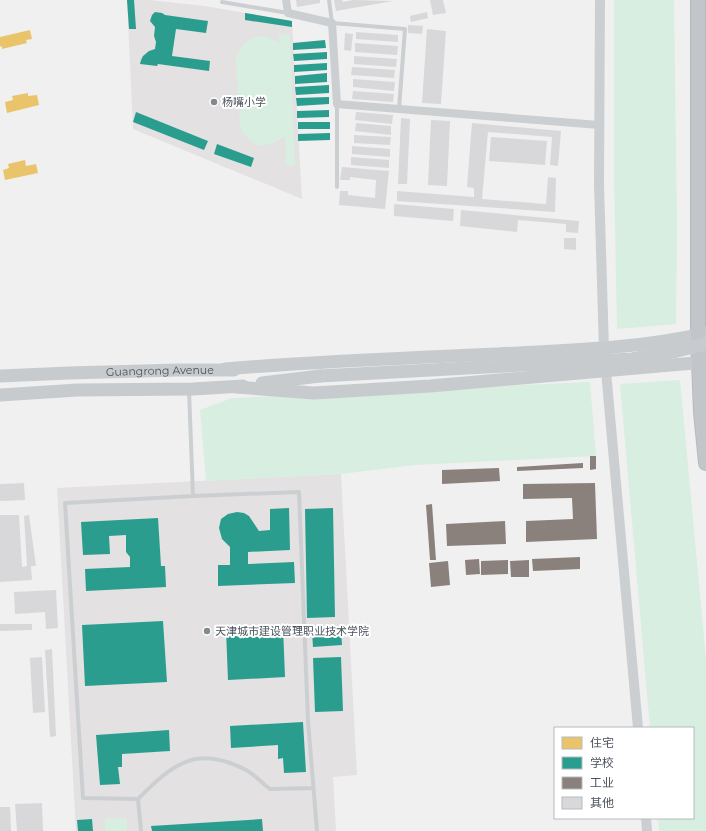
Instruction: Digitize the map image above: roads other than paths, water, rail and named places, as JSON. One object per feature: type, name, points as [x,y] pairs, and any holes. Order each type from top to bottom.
[{"type":"highway","points":[[698,0],[703,337],[701,412],[706,463]]},
{"type":"main road","points":[[225,369],[296,362],[604,349],[703,337]]},
{"type":"main road","points":[[235,387],[320,376],[632,358],[677,351],[703,337]]},
{"type":"main road","points":[[235,387],[314,393],[430,386],[703,362]]},
{"type":"main road","name":"Guangrong Avenue","points":[[0,376],[225,369],[320,376]]},
{"type":"main road","name":"Guangrong Avenue","points":[[0,395],[78,390],[235,387]]},
{"type":"street","points":[[286,0],[288,13],[332,23],[337,104],[599,126]]},
{"type":"street","points":[[600,0],[599,185],[604,349],[638,727]]},
{"type":"street","points":[[646,819],[647,831]]},
{"type":"lane","points":[[329,0],[332,23],[405,29],[399,109]]},
{"type":"lane","points":[[222,2],[288,13]]},
{"type":"lane","points":[[337,104],[337,187]]},
{"type":"lane","points":[[189,389],[193,496]]},
{"type":"lane","points":[[313,788],[270,790],[247,770],[222,760],[206,757],[184,761],[160,777],[138,799],[83,798],[66,503],[300,492],[308,721],[317,831]]},
{"type":"lane","points":[[138,799],[141,831]]},
{"type":"place","name":"杨嘴小学","points":[[214,102]]},
{"type":"place","name":"天津城市建设管理职业技术学院","points":[[207,631]]}]
